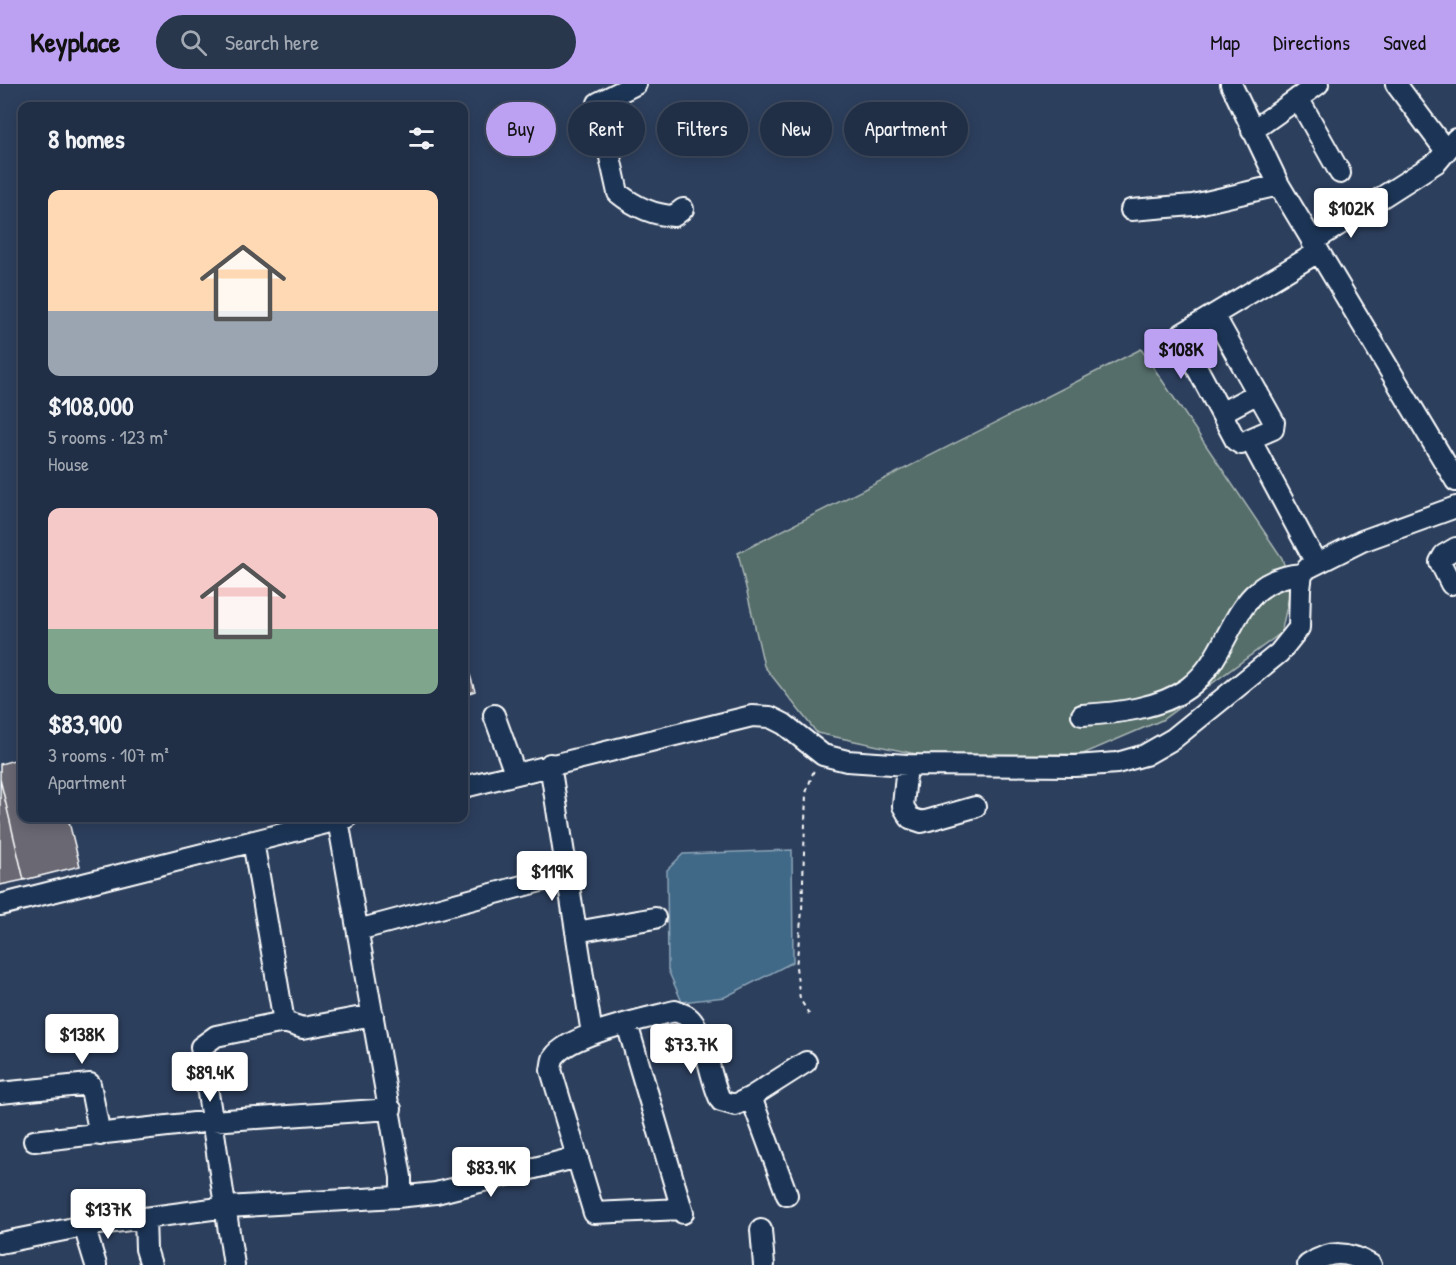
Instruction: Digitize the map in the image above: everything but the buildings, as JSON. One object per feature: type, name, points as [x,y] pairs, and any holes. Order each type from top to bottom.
[{"type":"street","points":[[636,84],[598,103],[618,193],[634,205],[662,216],[674,216],[683,209]]},
{"type":"street","points":[[1231,84],[1279,185],[1315,247],[1451,458],[1456,482]]},
{"type":"street","points":[[1252,130],[1318,84]]},
{"type":"street","points":[[1214,315],[1275,425],[1273,429],[1241,444],[1236,441],[1181,338],[1182,334],[1315,247],[1437,162],[1451,145],[1396,84]]},
{"type":"street","points":[[1298,98],[1340,173]]},
{"type":"street","points":[[1131,210],[1193,205],[1279,185]]},
{"type":"street","points":[[1221,413],[1258,393]]},
{"type":"street","points":[[468,786],[752,716],[770,717],[784,724],[823,755],[847,761],[907,765],[1075,766],[1117,763],[1145,755],[1173,739],[1218,703],[1291,640],[1299,628],[1309,568],[1250,439]]},
{"type":"street","points":[[1082,715],[1143,707],[1186,689],[1214,660],[1256,589],[1309,568],[1362,541],[1456,507]]},
{"type":"street","points":[[1451,584],[1440,562],[1444,555],[1456,548]]},
{"type":"street","points":[[494,715],[515,773]]},
{"type":"street","points":[[550,764],[592,1034]]},
{"type":"street","points":[[907,765],[903,806],[910,818],[922,822],[975,807]]},
{"type":"street","points":[[0,905],[330,822]]},
{"type":"street","points":[[342,822],[357,930],[391,1109],[401,1177],[401,1188],[397,1197]]},
{"type":"street","points":[[254,841],[284,1022]]},
{"type":"street","points":[[357,930],[567,874]]},
{"type":"street","points":[[576,932],[655,918]]},
{"type":"street","points":[[627,1024],[682,1211],[594,1213],[551,1070],[554,1058],[563,1048],[592,1034],[627,1024],[675,1011],[688,1016],[698,1029],[715,1089],[721,1101],[735,1105],[806,1062]]},
{"type":"street","points":[[234,1265],[201,1047],[216,1036],[284,1022],[303,1028],[373,1015]]},
{"type":"street","points":[[0,1093],[90,1084],[100,1135]]},
{"type":"street","points":[[751,1097],[787,1195]]},
{"type":"street","points":[[34,1142],[212,1121],[391,1109]]},
{"type":"street","points":[[0,1243],[84,1226],[227,1207],[436,1193],[578,1157]]},
{"type":"street","points":[[144,1218],[146,1249],[151,1265]]},
{"type":"street","points":[[84,1226],[96,1265]]},
{"type":"street","points":[[761,1230],[764,1265]]},
{"type":"street","points":[[1308,1265],[1323,1255],[1354,1255],[1371,1265]]},
{"type":"path","points":[[809,1014],[800,999],[796,967],[802,911],[806,793],[812,771],[823,755]]},
{"type":"green space","points":[[1141,349],[1282,558],[1291,588],[1281,633],[1162,720],[1083,754],[921,755],[817,733],[764,666],[738,553]]},
{"type":"water","points":[[792,850],[793,962],[725,997],[682,1002],[668,970],[667,870],[683,854]]}]
